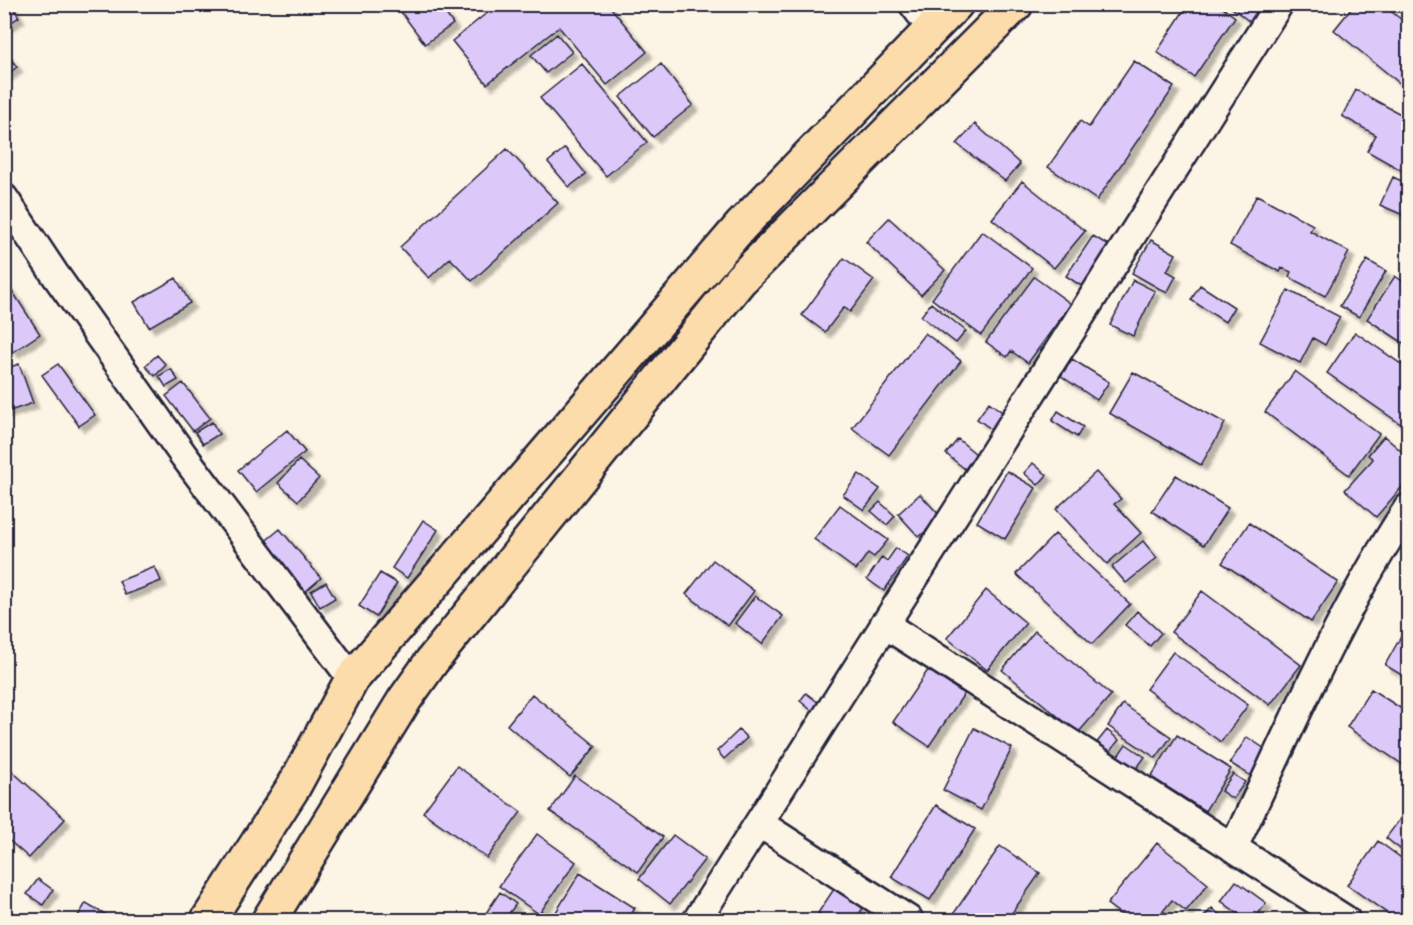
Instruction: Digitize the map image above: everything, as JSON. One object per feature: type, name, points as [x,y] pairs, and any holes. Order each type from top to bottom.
[{"type":"main road","points":[[208,921],[294,786],[352,679],[922,16],[956,4]]},
{"type":"main road","points":[[269,921],[405,699],[432,661],[673,361],[740,280],[1016,4]]},
{"type":"street","points":[[696,921],[1279,4]]},
{"type":"street","points":[[4,198],[54,273],[184,456],[352,679]]},
{"type":"street","points":[[1233,848],[1295,714],[1389,537],[1408,508]]},
{"type":"street","points":[[884,624],[1346,921]]},
{"type":"street","points":[[759,822],[909,921]]},
{"type":"building","points":[[4,4],[11,4],[19,17],[4,27]]},
{"type":"building","points":[[395,4],[439,4],[453,24],[425,44]]},
{"type":"building","points":[[498,4],[608,4],[647,52],[607,85],[559,27],[487,84],[452,41]]},
{"type":"building","points":[[1188,4],[1217,4],[1235,17],[1194,77],[1157,52]]},
{"type":"building","points":[[1227,4],[1263,4],[1250,22]]},
{"type":"building","points":[[1355,4],[1382,4],[1408,25],[1408,90],[1334,30]]},
{"type":"building","points":[[557,34],[572,52],[546,73],[531,55]]},
{"type":"building","points":[[4,51],[17,67],[4,77]]},
{"type":"building","points":[[1134,61],[1174,87],[1097,200],[1048,167],[1080,121],[1089,127]]},
{"type":"building","points":[[582,64],[647,142],[606,176],[540,98]]},
{"type":"building","points":[[661,64],[693,105],[653,137],[620,97]]},
{"type":"building","points":[[1356,90],[1408,118],[1408,174],[1367,151],[1376,135],[1342,116]]},
{"type":"building","points":[[975,124],[1020,164],[1005,181],[957,144]]},
{"type":"building","points":[[565,148],[586,174],[569,187],[548,162]]},
{"type":"building","points":[[507,149],[558,203],[472,281],[450,258],[429,278],[400,247]]},
{"type":"building","points":[[1393,177],[1408,184],[1408,217],[1380,205]]},
{"type":"building","points":[[1022,181],[1085,231],[1054,268],[992,219]]},
{"type":"building","points":[[1257,195],[1313,225],[1310,231],[1349,252],[1325,296],[1289,277],[1291,272],[1282,268],[1280,272],[1230,245]]},
{"type":"building","points":[[889,218],[945,270],[921,295],[866,242]]},
{"type":"building","points":[[982,231],[1032,268],[981,335],[932,299]]},
{"type":"building","points":[[1093,236],[1113,248],[1086,289],[1066,276]]},
{"type":"building","points":[[1151,240],[1176,254],[1167,271],[1176,276],[1167,293],[1132,273]]},
{"type":"building","points":[[844,258],[874,280],[850,312],[844,307],[825,332],[802,315]]},
{"type":"building","points":[[1367,260],[1386,271],[1359,317],[1340,306]]},
{"type":"building","points":[[1395,276],[1408,285],[1408,346],[1367,319]]},
{"type":"building","points":[[1034,277],[1071,304],[1028,363],[1011,351],[1007,357],[986,342]]},
{"type":"building","points":[[176,278],[190,303],[149,327],[134,302]]},
{"type":"building","points":[[1133,280],[1155,291],[1133,336],[1110,325]]},
{"type":"building","points":[[1200,285],[1234,307],[1225,322],[1191,300]]},
{"type":"building","points":[[9,286],[40,334],[13,352],[4,339],[4,289]]},
{"type":"building","points":[[1288,290],[1340,317],[1325,345],[1313,338],[1300,363],[1260,342]]},
{"type":"building","points":[[931,303],[966,331],[956,343],[921,316]]},
{"type":"building","points":[[1355,332],[1408,369],[1408,429],[1327,373]]},
{"type":"building","points":[[925,333],[961,361],[889,455],[852,428]]},
{"type":"building","points":[[157,355],[166,365],[155,376],[145,366]]},
{"type":"building","points":[[1072,359],[1109,382],[1097,400],[1061,376]]},
{"type":"building","points":[[19,364],[33,403],[4,413],[4,369]]},
{"type":"building","points":[[58,364],[95,415],[79,426],[42,375]]},
{"type":"building","points":[[171,369],[178,380],[166,387],[159,376]]},
{"type":"building","points":[[1295,371],[1379,434],[1349,475],[1265,412]]},
{"type":"building","points":[[1133,372],[1225,423],[1201,465],[1109,413]]},
{"type":"building","points":[[183,383],[210,418],[193,431],[166,396]]},
{"type":"building","points":[[989,402],[1006,415],[994,431],[977,419]]},
{"type":"building","points":[[1058,411],[1083,427],[1077,437],[1052,421]]},
{"type":"building","points":[[212,422],[219,434],[203,444],[195,432]]},
{"type":"building","points":[[287,430],[305,452],[256,492],[238,470]]},
{"type":"building","points":[[1384,436],[1408,457],[1408,480],[1376,517],[1345,490],[1373,459],[1368,455]]},
{"type":"building","points":[[958,439],[976,454],[965,469],[946,454]]},
{"type":"building","points":[[299,460],[319,478],[298,501],[278,483]]},
{"type":"building","points":[[1033,463],[1047,475],[1038,485],[1024,473]]},
{"type":"building","points":[[1007,471],[1036,488],[1005,539],[977,522]]},
{"type":"building","points":[[1096,472],[1121,499],[1114,504],[1141,533],[1107,564],[1056,509]]},
{"type":"building","points":[[859,474],[880,489],[864,510],[843,495]]},
{"type":"building","points":[[1176,475],[1228,508],[1204,545],[1152,511]]},
{"type":"building","points":[[920,494],[941,517],[919,537],[898,514]]},
{"type":"building","points":[[880,502],[895,516],[887,525],[871,511]]},
{"type":"building","points":[[840,505],[888,540],[874,557],[868,553],[856,570],[814,539]]},
{"type":"building","points":[[423,520],[438,530],[407,578],[392,568]]},
{"type":"building","points":[[1249,523],[1338,582],[1311,622],[1222,563]]},
{"type":"building","points":[[280,529],[321,578],[305,592],[263,543]]},
{"type":"building","points":[[1055,534],[1130,604],[1092,644],[1016,574]]},
{"type":"building","points":[[1143,541],[1157,558],[1126,583],[1112,567]]},
{"type":"building","points":[[896,548],[908,556],[884,591],[867,579],[882,557],[887,561]]},
{"type":"building","points":[[713,560],[754,591],[728,626],[686,594]]},
{"type":"building","points":[[155,567],[161,581],[125,595],[119,581]]},
{"type":"building","points":[[380,573],[397,583],[376,617],[359,606]]},
{"type":"building","points":[[326,582],[335,598],[320,607],[311,591]]},
{"type":"building","points":[[986,590],[1026,623],[987,670],[947,638]]},
{"type":"building","points":[[1202,591],[1301,665],[1270,705],[1171,632]]},
{"type":"building","points":[[755,596],[783,616],[762,644],[735,623]]},
{"type":"building","points":[[1137,611],[1161,633],[1150,646],[1125,625]]},
{"type":"building","points":[[1408,624],[1408,679],[1385,665]]},
{"type":"building","points":[[1035,631],[1111,695],[1078,733],[1002,670]]},
{"type":"building","points":[[1173,652],[1248,705],[1221,742],[1146,689]]},
{"type":"building","points":[[928,670],[964,694],[929,746],[893,722]]},
{"type":"building","points":[[1371,689],[1408,713],[1408,768],[1347,727]]},
{"type":"building","points":[[806,693],[824,707],[817,715],[800,701]]},
{"type":"building","points":[[532,694],[596,746],[570,777],[507,725]]},
{"type":"building","points":[[1123,704],[1171,737],[1156,758],[1108,726]]},
{"type":"building","points":[[974,728],[1012,748],[981,810],[943,790]]},
{"type":"building","points":[[739,730],[747,738],[724,759],[717,751]]},
{"type":"building","points":[[1107,730],[1119,740],[1107,755],[1095,745]]},
{"type":"building","points":[[1177,735],[1231,769],[1205,811],[1151,777]]},
{"type":"building","points":[[1247,737],[1268,751],[1251,776],[1230,763]]},
{"type":"building","points":[[1126,744],[1145,757],[1133,773],[1115,760]]},
{"type":"building","points":[[4,764],[65,819],[29,858],[4,836]]},
{"type":"building","points":[[457,766],[521,812],[487,858],[423,812]]},
{"type":"building","points":[[1233,774],[1245,782],[1233,799],[1221,791]]},
{"type":"building","points":[[575,776],[663,837],[638,872],[550,811]]},
{"type":"building","points":[[936,805],[975,829],[930,900],[891,877]]},
{"type":"building","points":[[1408,808],[1408,855],[1386,838]]},
{"type":"building","points":[[537,834],[576,862],[539,914],[499,886]]},
{"type":"building","points":[[673,835],[705,859],[670,904],[639,879]]},
{"type":"building","points":[[1378,841],[1408,863],[1408,920],[1397,920],[1347,885]]},
{"type":"building","points":[[1157,843],[1208,884],[1186,911],[1172,900],[1163,911],[1175,920],[1119,920],[1123,916],[1107,904]]},
{"type":"building","points":[[1000,846],[1040,873],[1007,920],[959,920],[952,916]]},
{"type":"building","points":[[580,873],[635,908],[628,920],[551,920]]},
{"type":"building","points":[[38,879],[53,890],[43,905],[27,894]]},
{"type":"building","points":[[1236,881],[1266,903],[1254,920],[1247,920],[1221,901]]},
{"type":"building","points":[[834,889],[863,908],[855,920],[829,920],[818,913]]},
{"type":"building","points":[[500,892],[516,904],[504,920],[498,920],[486,913]]},
{"type":"building","points":[[86,903],[114,919],[85,920],[78,916]]},
{"type":"building","points":[[1212,908],[1225,920],[1201,920]]}]
